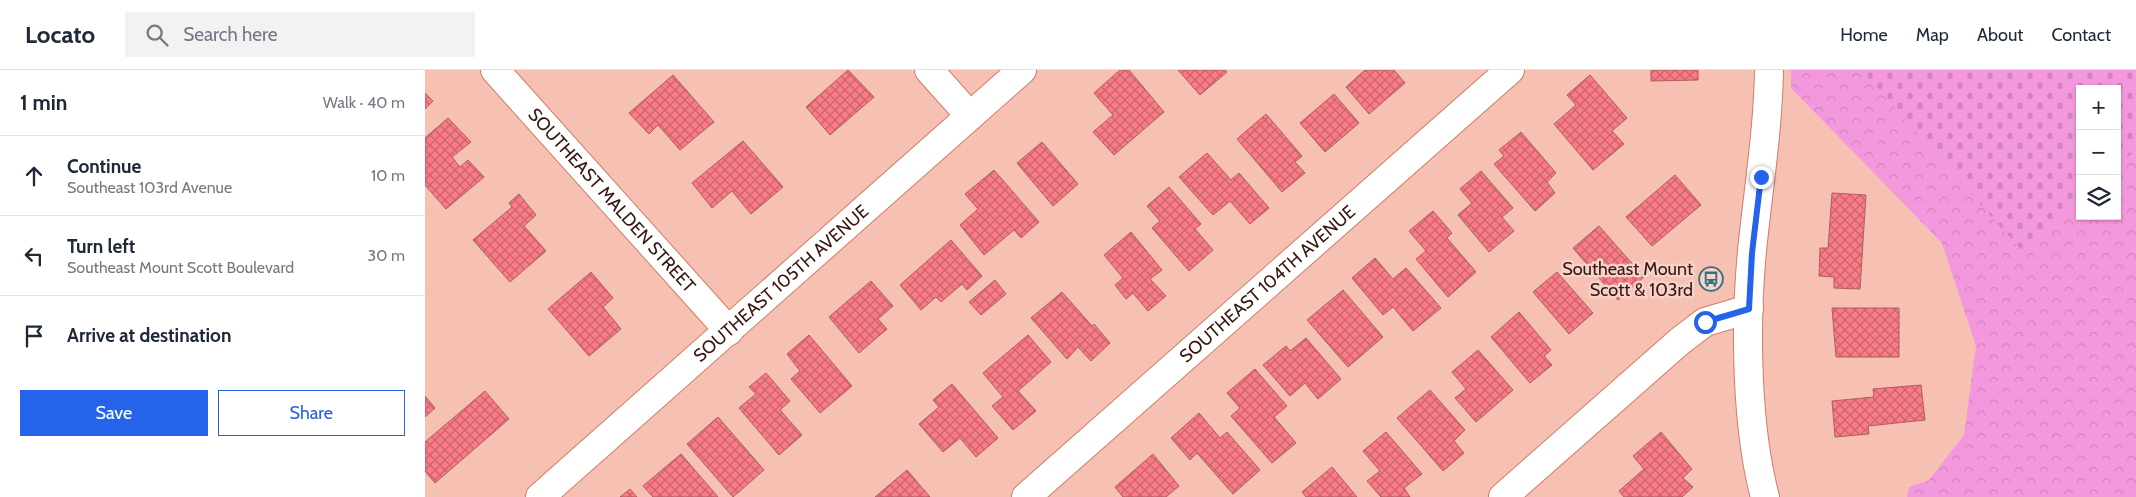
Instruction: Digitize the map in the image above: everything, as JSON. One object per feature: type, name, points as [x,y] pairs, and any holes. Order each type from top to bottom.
[{"type":"street","name":"SOUTHEAST MALDEN STREET","points":[[495,70],[729,331]]},
{"type":"street","points":[[929,70],[970,116]]},
{"type":"street","name":"SOUTHEAST 105TH AVENUE","points":[[540,497],[1022,70]]},
{"type":"street","name":"SOUTHEAST 104TH AVENUE","points":[[1026,497],[1509,70]]},
{"type":"street","points":[[1765,497],[1753,436],[1749,309],[1752,253],[1769,70]]},
{"type":"street","points":[[1503,497],[1680,341],[1705,322],[1749,309]]},
{"type":"green space","points":[[1791,70],[2026,70],[2136,81],[2136,497],[1907,497],[1909,487],[1929,480],[1964,435],[1976,346],[1942,243],[1791,88]]},
{"type":"green space","points":[[1861,70],[2136,70],[2136,150],[2121,163],[2121,85],[2076,85],[2076,204],[2022,251]]},
{"type":"building","points":[[848,70],[874,97],[830,135],[806,107]]},
{"type":"building","points":[[1120,70],[1129,70],[1164,112],[1114,155],[1093,132],[1113,115],[1094,93]]},
{"type":"building","points":[[1178,70],[1225,70],[1227,72],[1200,95]]},
{"type":"building","points":[[1365,70],[1394,70],[1405,83],[1369,114],[1346,87]]},
{"type":"building","points":[[1651,70],[1698,70],[1698,80],[1651,81]]},
{"type":"building","points":[[673,75],[714,122],[680,150],[658,125],[649,134],[629,113]]},
{"type":"building","points":[[1590,75],[1627,118],[1612,131],[1624,144],[1593,170],[1554,124],[1576,105],[1567,95]]},
{"type":"building","points":[[425,93],[433,101],[425,109]]},
{"type":"building","points":[[1334,94],[1359,123],[1325,152],[1300,123]]},
{"type":"building","points":[[1266,114],[1302,156],[1295,162],[1305,173],[1282,192],[1237,139]]},
{"type":"building","points":[[448,118],[471,142],[452,157],[460,167],[468,160],[484,177],[446,209],[425,185],[425,138]]},
{"type":"building","points":[[1521,132],[1556,173],[1547,182],[1555,193],[1535,211],[1494,164],[1504,156],[1499,150]]},
{"type":"building","points":[[743,141],[783,187],[751,214],[732,191],[712,208],[692,183]]},
{"type":"building","points":[[1042,142],[1078,184],[1053,206],[1017,163]]},
{"type":"building","points":[[1207,153],[1231,180],[1239,173],[1269,208],[1250,224],[1230,201],[1213,215],[1179,177]]},
{"type":"building","points":[[994,170],[1039,222],[1021,238],[1014,230],[984,255],[960,225],[978,209],[965,194]]},
{"type":"building","points":[[1481,171],[1513,208],[1502,217],[1514,231],[1489,252],[1458,215],[1472,203],[1460,189]]},
{"type":"building","points":[[1675,175],[1701,205],[1652,246],[1626,217]]},
{"type":"building","points":[[1169,187],[1201,224],[1195,229],[1213,250],[1189,271],[1152,228],[1160,221],[1147,206]]},
{"type":"building","points":[[1832,193],[1866,195],[1860,289],[1834,288],[1834,277],[1819,276],[1820,248],[1828,248]]},
{"type":"building","points":[[519,194],[536,215],[524,226],[546,251],[510,282],[473,240],[512,207],[509,203]]},
{"type":"building","points":[[1433,211],[1452,233],[1447,238],[1476,272],[1448,297],[1416,259],[1426,251],[1409,231]]},
{"type":"building","points":[[1599,226],[1644,277],[1618,300],[1573,248]]},
{"type":"building","points":[[1131,232],[1162,270],[1150,279],[1166,296],[1148,311],[1133,293],[1126,299],[1115,285],[1123,278],[1104,255]]},
{"type":"building","points":[[951,240],[982,276],[967,290],[962,284],[941,302],[936,297],[921,310],[900,285]]},
{"type":"building","points":[[1375,258],[1393,279],[1406,268],[1441,308],[1413,331],[1393,307],[1383,315],[1352,278]]},
{"type":"building","points":[[591,272],[613,298],[603,307],[621,329],[589,356],[548,309]]},
{"type":"building","points":[[1557,272],[1593,313],[1569,334],[1533,292]]},
{"type":"building","points":[[995,280],[1006,294],[981,315],[969,302]]},
{"type":"building","points":[[871,281],[893,306],[878,319],[887,329],[859,353],[829,317]]},
{"type":"building","points":[[1343,290],[1383,337],[1348,367],[1307,320]]},
{"type":"building","points":[[1062,292],[1110,343],[1091,361],[1078,347],[1067,359],[1031,318]]},
{"type":"building","points":[[1832,308],[1899,308],[1899,357],[1836,357]]},
{"type":"building","points":[[1519,312],[1551,350],[1544,356],[1552,365],[1530,383],[1491,337]]},
{"type":"building","points":[[809,335],[852,386],[820,413],[791,379],[800,371],[787,354]]},
{"type":"building","points":[[1028,335],[1051,362],[1018,391],[1036,411],[1013,430],[992,406],[1003,397],[983,373]]},
{"type":"building","points":[[1306,338],[1341,379],[1318,399],[1305,383],[1290,396],[1263,365],[1286,346],[1290,351]]},
{"type":"building","points":[[1478,350],[1513,390],[1476,422],[1455,398],[1466,389],[1452,372]]},
{"type":"building","points":[[1255,369],[1287,406],[1274,417],[1296,443],[1272,463],[1231,416],[1240,408],[1227,393]]},
{"type":"building","points":[[766,373],[790,401],[780,410],[802,435],[779,455],[739,408],[756,394],[749,387]]},
{"type":"building","points":[[952,384],[998,438],[976,457],[960,438],[943,452],[919,424],[939,407],[933,400]]},
{"type":"building","points":[[1921,385],[1925,420],[1868,426],[1869,434],[1835,437],[1832,401],[1874,397],[1873,389]]},
{"type":"building","points":[[1430,390],[1465,430],[1454,441],[1464,453],[1443,471],[1397,418]]},
{"type":"building","points":[[485,391],[509,419],[435,483],[425,471],[425,442]]},
{"type":"building","points":[[425,396],[435,408],[425,417]]},
{"type":"building","points":[[1199,413],[1220,438],[1227,432],[1260,470],[1233,494],[1197,453],[1190,460],[1171,438]]},
{"type":"building","points":[[718,417],[764,470],[733,497],[687,444]]},
{"type":"building","points":[[1386,432],[1422,474],[1404,488],[1410,497],[1381,497],[1367,481],[1380,471],[1363,451]]},
{"type":"building","points":[[1661,432],[1692,469],[1683,478],[1693,487],[1682,497],[1624,497],[1619,491],[1644,469],[1633,456]]},
{"type":"building","points":[[681,454],[718,497],[653,497],[643,486]]},
{"type":"building","points":[[1153,454],[1179,486],[1166,497],[1123,497],[1115,487]]},
{"type":"building","points":[[1332,467],[1357,497],[1306,497],[1302,492]]},
{"type":"building","points":[[907,470],[930,497],[875,497]]},
{"type":"building","points":[[630,489],[637,497],[620,497]]},
{"type":"place","name":"Southeast Mount Scott & 103rd","points":[[1711,279]]},
{"type":"route","points":[[1705,322],[1749,309],[1752,253],[1761,177]]}]
